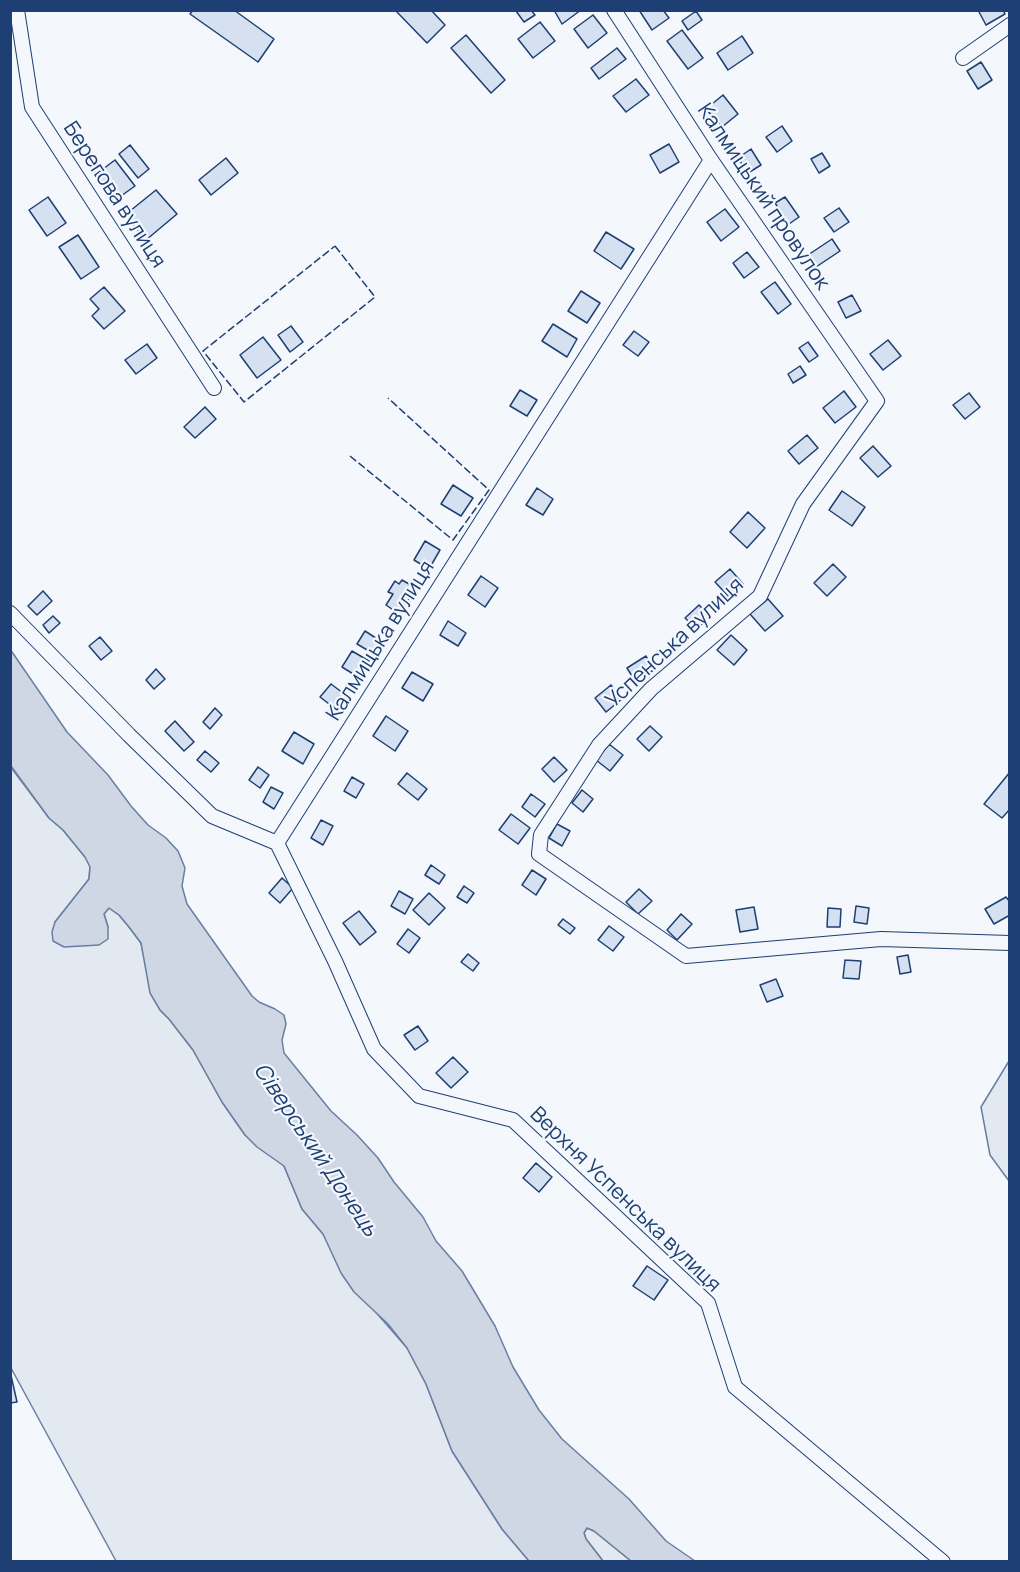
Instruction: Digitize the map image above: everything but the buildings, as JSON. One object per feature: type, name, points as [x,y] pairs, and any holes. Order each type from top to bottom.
[{"type":"street","name":"Берегова вулиця","points":[[16,10],[32,107],[214,388]]},
{"type":"street","name":"Калмицький провулок","points":[[615,13],[711,160],[877,400]]},
{"type":"street","points":[[963,58],[1010,25]]},
{"type":"street","name":"Калмицька вулиця","points":[[277,843],[711,160]]},
{"type":"street","name":"Успенська вулиця","points":[[877,400],[803,504],[760,596],[651,689],[599,745],[541,835],[539,854],[686,956],[881,939],[1010,943]]},
{"type":"street","points":[[10,613],[212,816],[277,843]]},
{"type":"street","name":"Верхня Успенська вулиця","points":[[277,843],[335,961],[374,1049],[419,1096],[513,1120],[708,1303],[735,1387],[943,1562]]},
{"type":"shaded area","points":[[10,766],[49,818],[63,830],[90,866],[89,879],[55,922],[108,927],[104,914],[109,908],[119,915],[141,943],[148,975],[160,1010],[193,1050],[222,1102],[245,1135],[284,1166],[302,1209],[323,1234],[332,1251],[373,1309],[407,1348],[426,1384],[452,1451],[502,1529],[529,1561],[116,1561],[11,1368]]},
{"type":"shaded area","points":[[1009,1061],[1010,1181],[990,1155],[981,1107]]},
{"type":"shaded area","points":[[587,1528],[594,1531],[631,1561],[603,1561],[586,1539],[584,1533]]},
{"type":"water","name":"Сіверський Донець","points":[[10,649],[67,732],[108,775],[148,825],[166,838],[178,851],[185,868],[182,886],[187,904],[252,996],[284,1015],[286,1024],[282,1040],[284,1053],[331,1111],[378,1158],[394,1182],[423,1217],[436,1241],[462,1271],[495,1326],[513,1367],[539,1410],[562,1439],[629,1499],[666,1541],[695,1561],[631,1561],[594,1531],[587,1528],[584,1533],[586,1539],[603,1561],[529,1561],[502,1529],[452,1451],[426,1384],[407,1348],[388,1324],[354,1292],[341,1273],[323,1234],[302,1209],[284,1166],[257,1147],[245,1135],[222,1102],[193,1050],[160,1010],[150,993],[141,943],[129,927],[119,915],[109,908],[104,914],[108,927],[108,939],[99,945],[64,947],[53,941],[52,932],[55,922],[89,879],[90,867],[85,857],[63,830],[49,818],[11,766]]},
{"type":"fence","points":[[335,246],[375,297],[244,402],[203,351],[335,246]]},
{"type":"fence","points":[[350,456],[453,540],[489,490],[388,398]]}]
